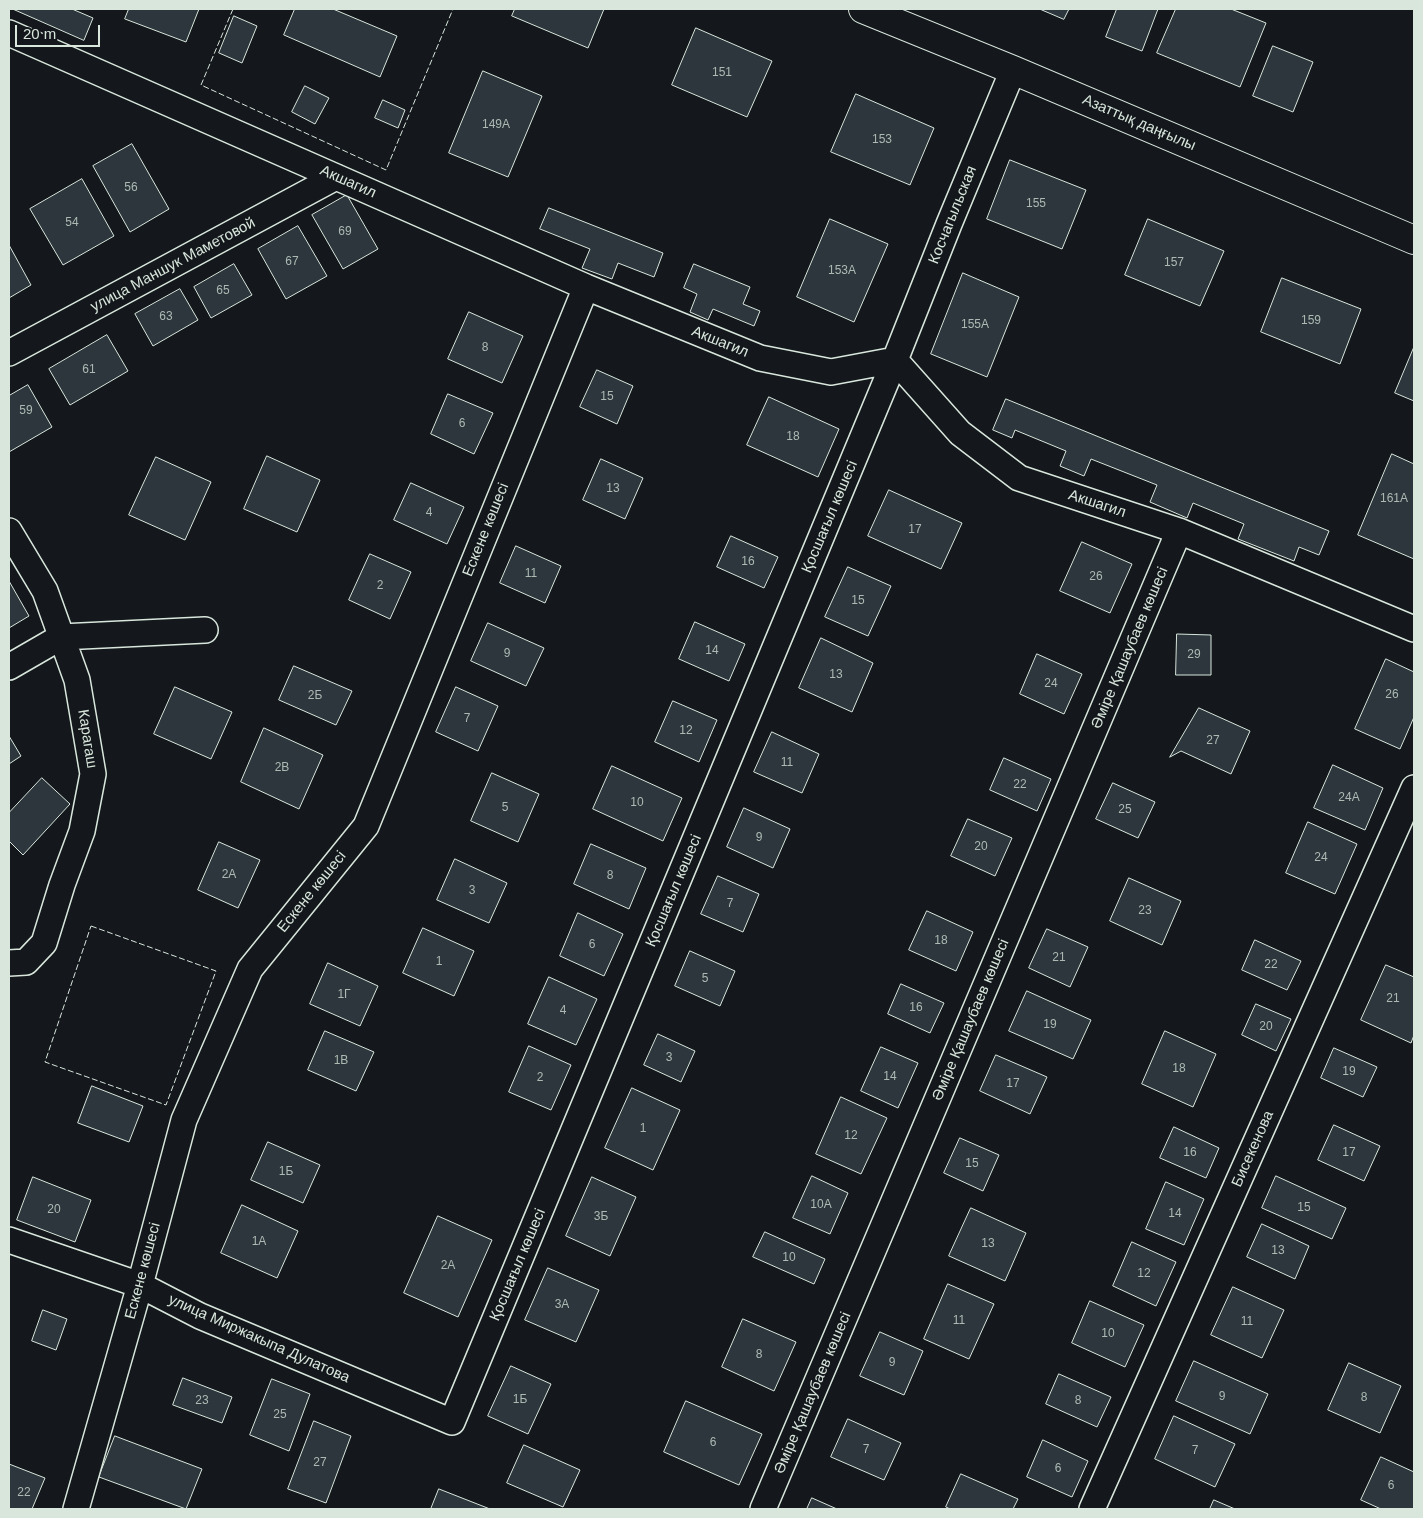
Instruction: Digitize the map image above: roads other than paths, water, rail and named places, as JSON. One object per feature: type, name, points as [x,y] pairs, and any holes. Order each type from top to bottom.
[{"type":"main road","name":"Азаттық даңғылы","points":[[863,9],[1013,70],[1414,240]]},
{"type":"street","name":"Акшагил","points":[[9,33],[586,287],[760,358],[831,372],[895,360],[960,433],[1019,478],[1180,531],[1414,628]]},
{"type":"street","name":"Косчагыльская","points":[[895,360],[948,224],[1013,70]]},
{"type":"street","name":"улица Маншук Маметовой","points":[[9,353],[336,177]]},
{"type":"street","name":"Ескене көшесі","points":[[76,1509],[140,1285],[184,1120],[250,969],[366,826],[586,287]]},
{"type":"street","name":"Қосшағыл көшесі","points":[[452,1422],[895,360]]},
{"type":"street","name":"Карагаш","points":[[9,531],[45,591],[77,680],[93,774],[82,831],[62,885],[44,943],[26,962],[9,963]]},
{"type":"street","name":"Әміре Қашаубаев көшесі","points":[[763,1509],[1180,531]]},
{"type":"street","points":[[9,667],[62,637],[206,630]]},
{"type":"street","name":"Бисекенова","points":[[1092,1509],[1414,788]]},
{"type":"street","name":"улица Миржакыпа Дулатова","points":[[9,1240],[140,1285],[200,1316],[452,1422]]}]
